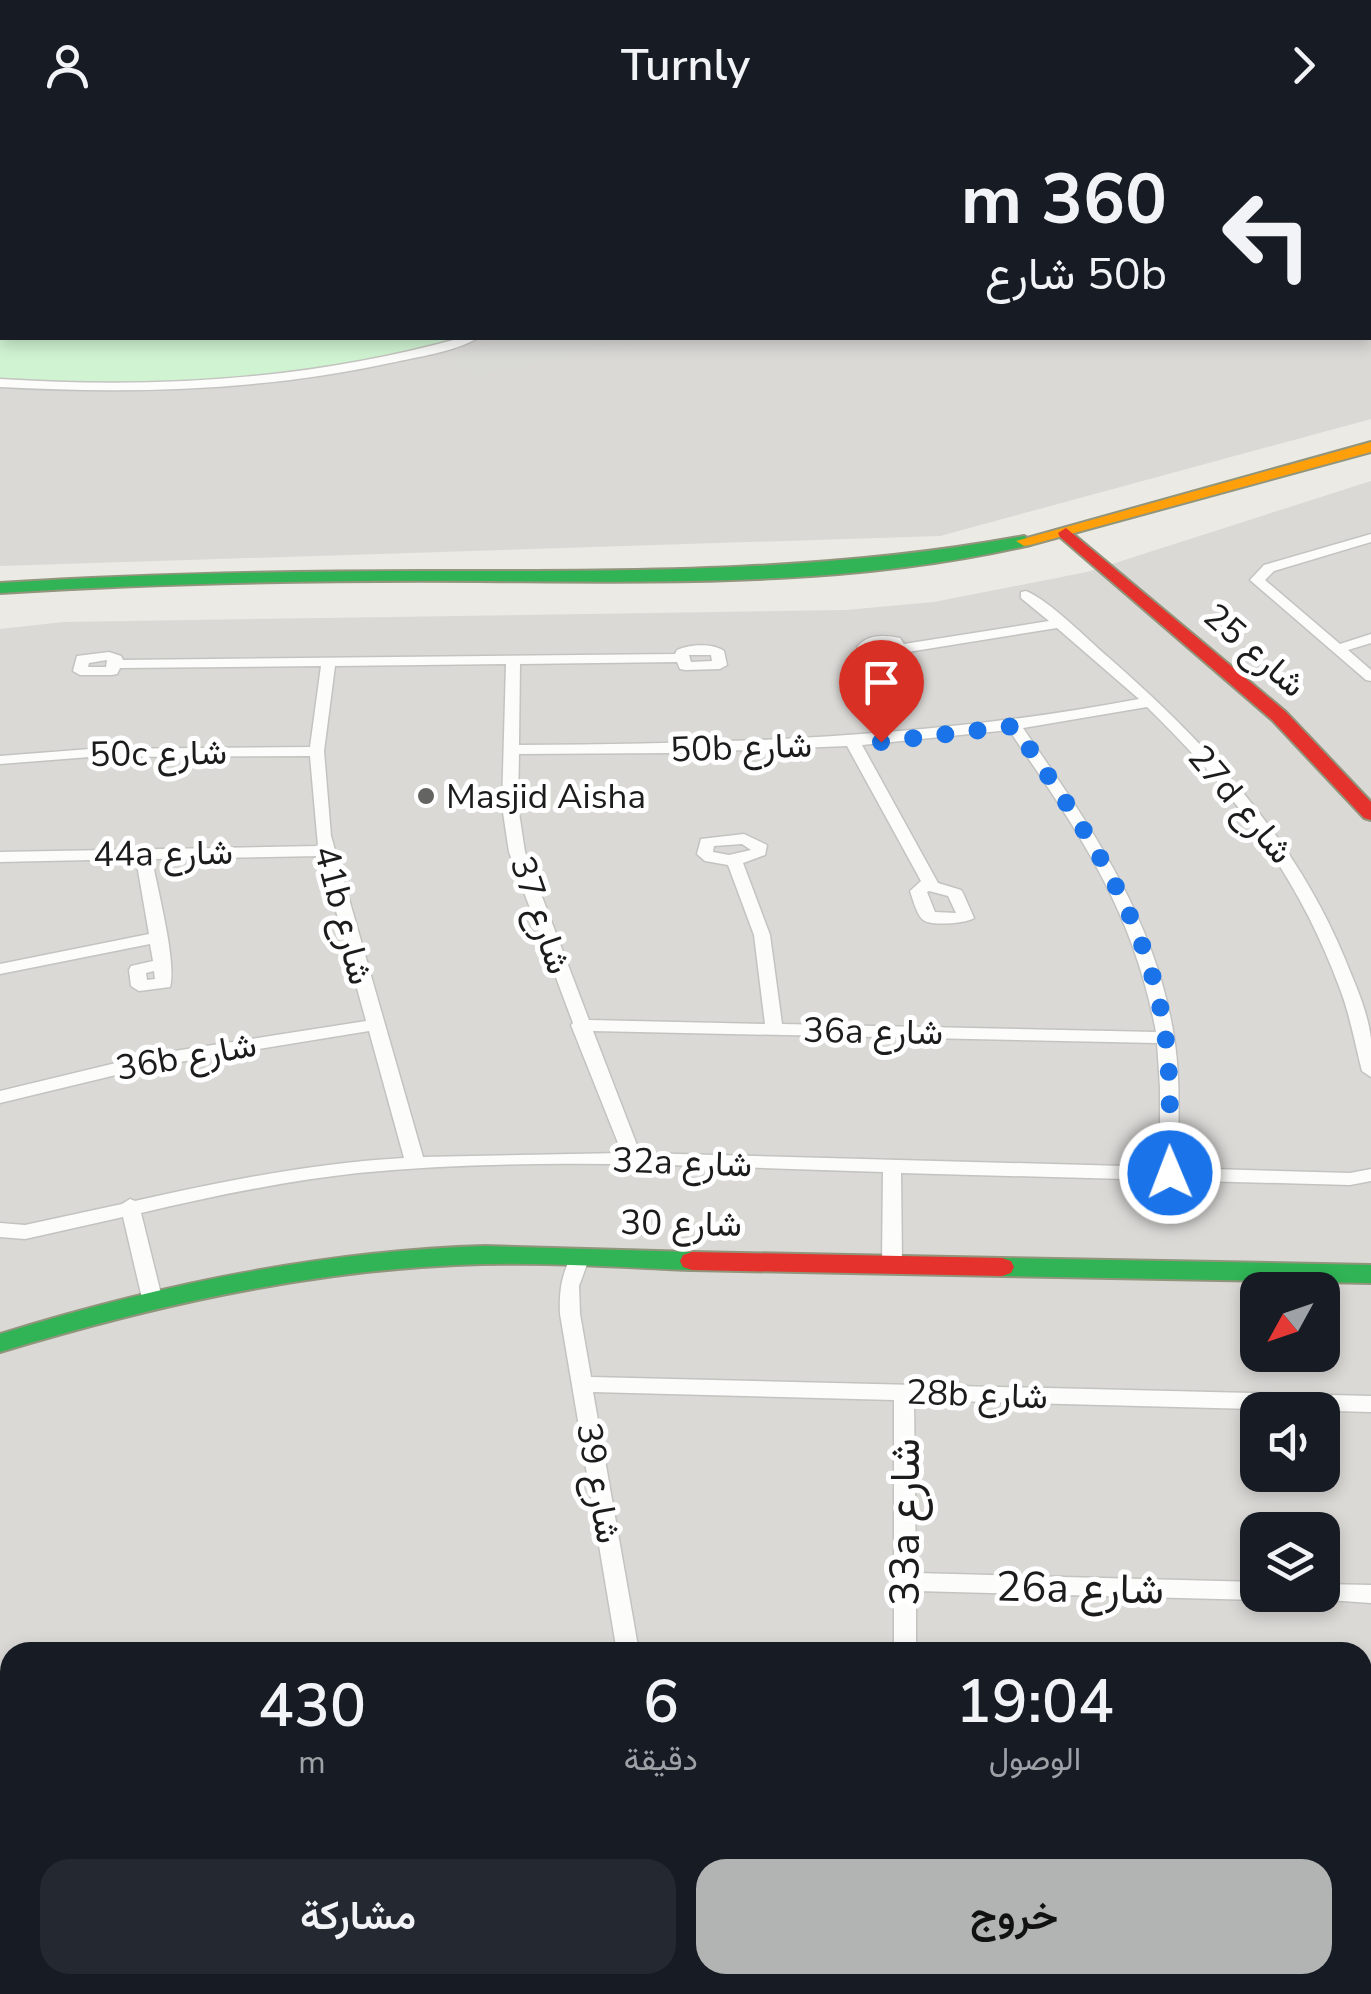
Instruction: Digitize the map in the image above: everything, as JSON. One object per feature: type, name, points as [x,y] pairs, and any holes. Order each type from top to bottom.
[{"type":"street","points":[[0,383],[132,389],[251,383],[365,366],[464,340]]},
{"type":"street","points":[[0,588],[143,579],[797,573],[907,563],[1062,534],[1371,448]]},
{"type":"street","name":"شارع 25","points":[[1062,534],[1279,716],[1371,814]]},
{"type":"street","points":[[1371,538],[1269,568],[1257,576],[1260,584],[1371,677]]},
{"type":"street","name":"27d شارع","points":[[1026,594],[1148,702],[1235,788],[1284,850],[1327,927],[1368,1042],[1371,1070]]},
{"type":"street","points":[[900,649],[1060,623]]},
{"type":"street","points":[[1338,649],[1371,638]]},
{"type":"street","points":[[116,664],[682,658]]},
{"type":"street","name":"شارع 37","points":[[513,660],[510,806],[523,876],[633,1159]]},
{"type":"street","name":"41b شارع","points":[[329,661],[316,751],[318,804],[327,851],[414,1163]]},
{"type":"street","name":"50b شارع","points":[[510,750],[854,744],[1014,726],[1148,702]]},
{"type":"street","points":[[1014,726],[1093,842],[1130,907],[1166,1038],[1170,1173]]},
{"type":"street","points":[[854,744],[931,885]]},
{"type":"street","name":"50c شارع","points":[[0,760],[90,753],[316,751]]},
{"type":"street","name":"44a شارع","points":[[0,857],[327,851]]},
{"type":"street","points":[[143,853],[162,964]]},
{"type":"street","points":[[734,859],[762,935],[774,1029]]},
{"type":"street","points":[[0,969],[156,938]]},
{"type":"street","name":"36b شارع","points":[[0,1097],[164,1058],[374,1025]]},
{"type":"street","name":"36a شارع","points":[[580,1025],[1166,1038]]},
{"type":"street","name":"32a شارع","points":[[0,1230],[25,1232],[130,1206],[301,1174],[414,1163],[633,1159],[1350,1179],[1371,1175]]},
{"type":"street","points":[[892,1168],[892,1262]]},
{"type":"street","points":[[130,1206],[152,1298]]},
{"type":"street","name":"شارع 30","points":[[0,1344],[152,1298],[253,1278],[356,1264],[460,1256],[1371,1274]]},
{"type":"street","name":"شارع 39","points":[[569,1256],[560,1291],[570,1314],[626,1642]]},
{"type":"street","name":"28b شارع","points":[[582,1384],[1371,1404]]},
{"type":"street","name":"33a شارع","points":[[904,1392],[905,1642]]},
{"type":"street","name":"26a شارع","points":[[903,1582],[1240,1591]]},
{"type":"street","points":[[1340,1593],[1371,1594]]},
{"type":"shaded area","points":[[0,340],[1371,340],[1371,419],[940,536],[0,566]]},
{"type":"shaded area","points":[[502,340],[657,340],[483,374],[468,373],[449,362],[449,356]]},
{"type":"shaded area","points":[[1371,481],[1371,1642],[0,1642],[0,629],[63,622],[846,610],[934,602],[1087,572]]},
{"type":"green space","points":[[0,340],[459,340],[360,365],[158,388],[0,382]]},
{"type":"traffic: fast","points":[[0,588],[247,577],[760,573],[893,563],[1024,541]]},
{"type":"traffic: fast","points":[[0,1343],[168,1296],[340,1266],[485,1255],[692,1261]]},
{"type":"traffic: fast","points":[[1002,1267],[1371,1274]]},
{"type":"traffic: slow","points":[[1024,541],[1371,447]]},
{"type":"traffic: jam","points":[[1066,533],[1279,716],[1371,814]]},
{"type":"traffic: jam","points":[[692,1261],[1002,1267]]},
{"type":"place","name":"Masjid Aisha","points":[[426,796]]},
{"type":"route","points":[[881,742],[1014,726],[1093,842],[1130,907],[1161,1008],[1168,1066],[1170,1173]]}]
